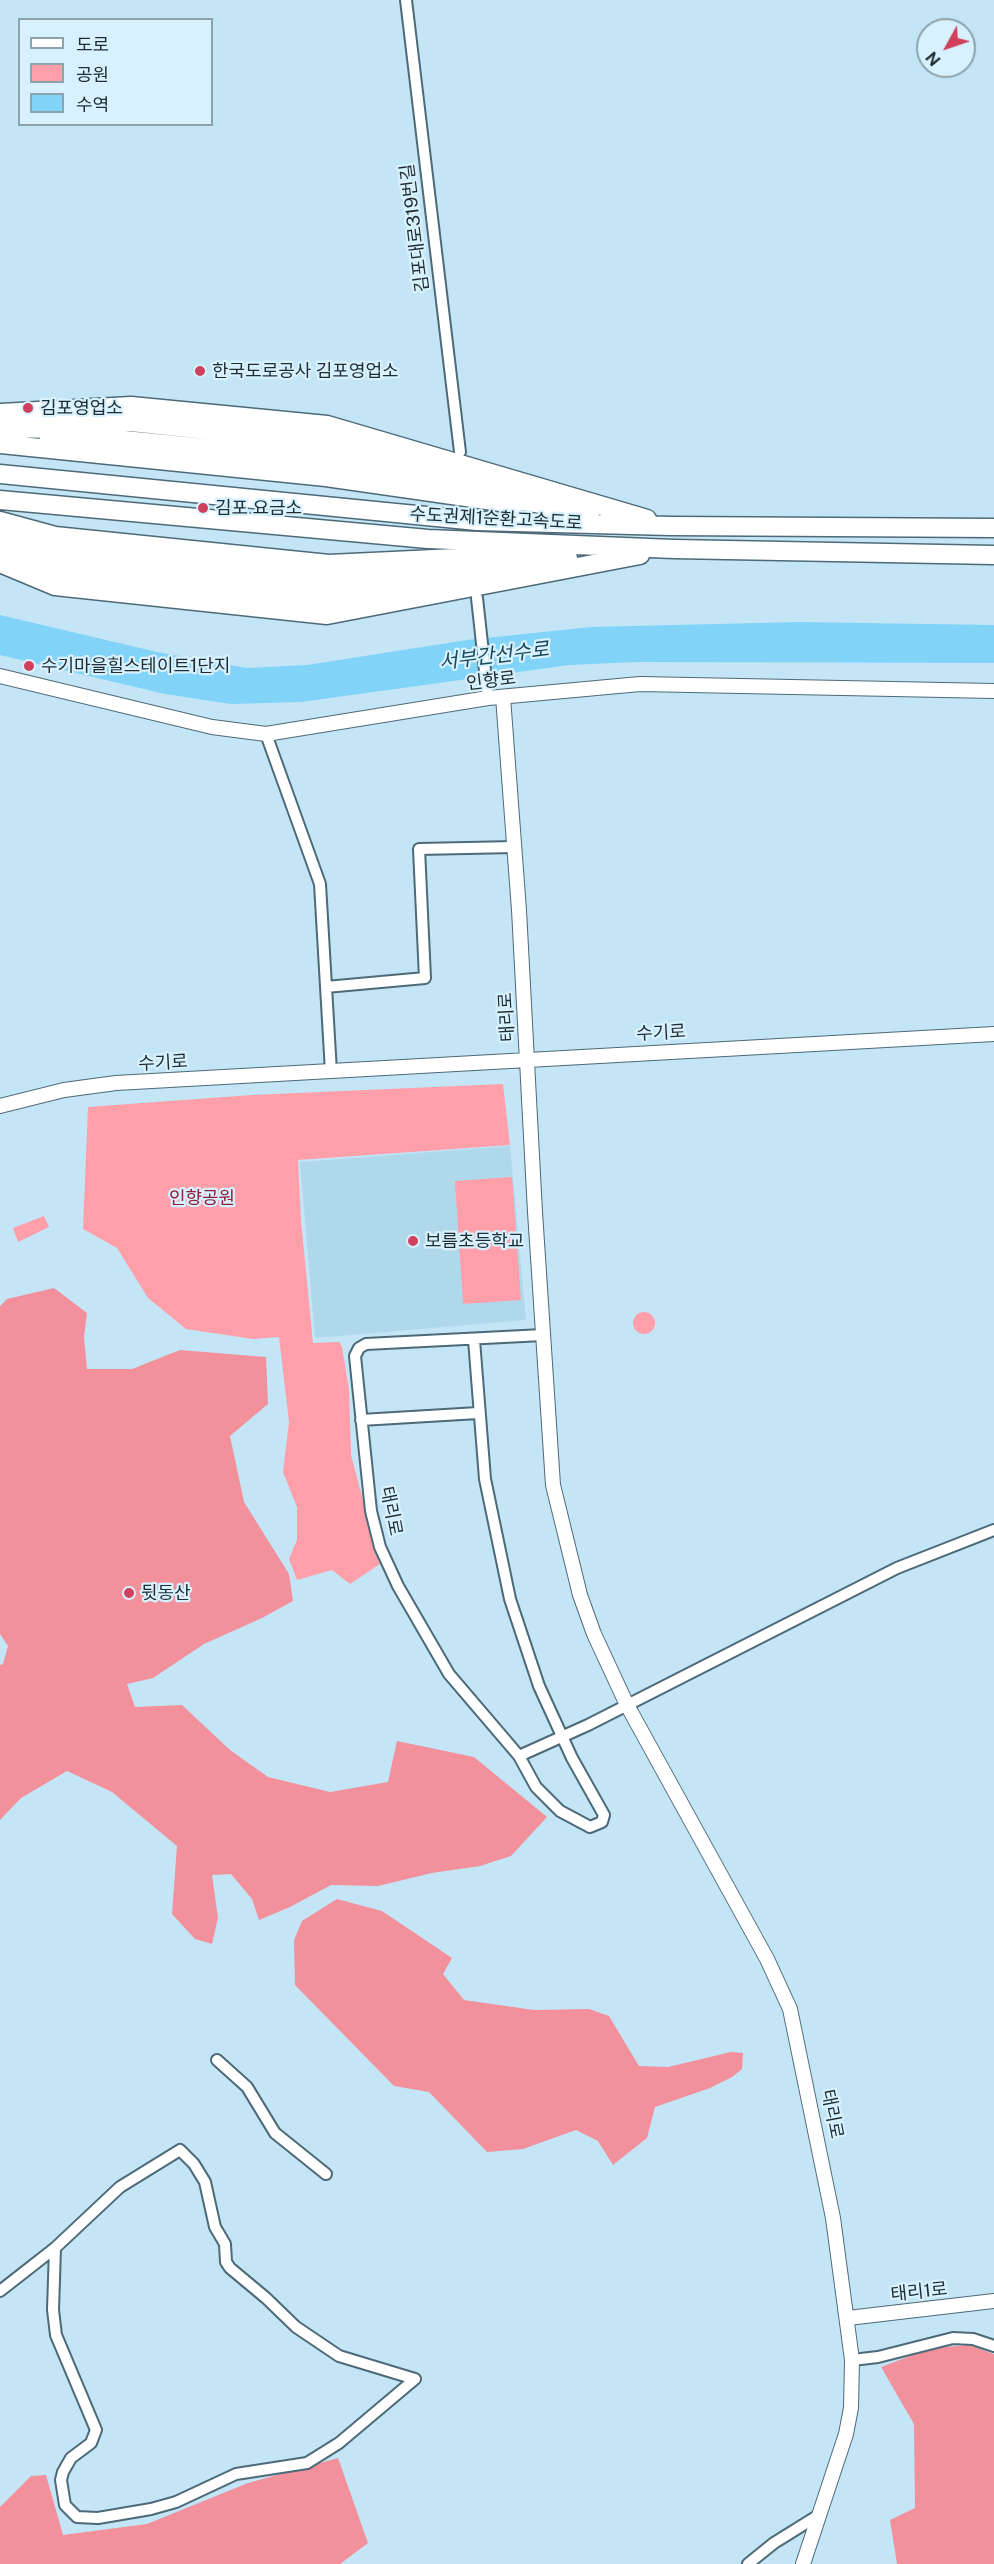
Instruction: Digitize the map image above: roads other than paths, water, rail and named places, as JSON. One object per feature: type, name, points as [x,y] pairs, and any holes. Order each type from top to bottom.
[{"type":"highway","points":[[0,415],[131,406],[327,425],[671,526]]},
{"type":"highway","points":[[0,422],[131,422],[329,443],[671,526]]},
{"type":"highway","points":[[0,428],[129,431],[326,451],[671,526]]},
{"type":"highway","points":[[0,433],[105,438],[333,461],[671,526]]},
{"type":"highway","points":[[0,439],[332,469],[671,526]]},
{"type":"highway","points":[[0,444],[326,477],[671,526]]},
{"type":"highway","points":[[0,450],[327,485],[671,526]]},
{"type":"highway","name":"수도권제1순환고속도로","points":[[0,474],[422,517],[671,526],[994,528]]},
{"type":"highway","name":"수도권제1순환고속도로","points":[[0,500],[429,539],[674,549],[994,555]]},
{"type":"highway","points":[[0,514],[60,529],[332,555],[674,549]]},
{"type":"highway","points":[[0,521],[56,536],[329,564],[674,549]]},
{"type":"highway","points":[[0,528],[57,544],[329,571],[674,549]]},
{"type":"highway","points":[[0,535],[57,553],[328,579],[674,549]]},
{"type":"highway","points":[[0,541],[57,561],[328,588],[674,549]]},
{"type":"highway","points":[[0,548],[56,569],[326,597],[674,549]]},
{"type":"highway","points":[[0,555],[55,577],[326,606],[674,549]]},
{"type":"highway","points":[[0,562],[55,586],[327,615],[674,549]]},
{"type":"street","name":"김포대로319번길","points":[[406,0],[460,452]]},
{"type":"street","points":[[477,598],[488,691]]},
{"type":"street","name":"인향로","points":[[0,676],[212,727],[266,734],[488,691],[503,697],[640,684],[994,691]]},
{"type":"street","name":"태리로","points":[[503,697],[515,848],[549,1443],[556,1496],[580,1595],[594,1634],[627,1705],[767,1959],[790,2009],[823,2163],[848,2318],[852,2360],[851,2408],[846,2434],[803,2564]]},
{"type":"street","points":[[266,734],[320,884],[331,1072]]},
{"type":"street","points":[[326,987],[425,978],[419,849],[515,848]]},
{"type":"street","name":"수기로","points":[[0,1106],[64,1090],[116,1083],[994,1034]]},
{"type":"street","name":"태리로","points":[[474,1340],[478,1413],[490,1512],[507,1590],[539,1686],[562,1737],[604,1815],[602,1822],[595,1827],[584,1825],[560,1811],[536,1787],[519,1756],[449,1674],[386,1562],[370,1511],[355,1356],[362,1345],[543,1335]]},
{"type":"street","points":[[361,1419],[478,1413]]},
{"type":"street","points":[[519,1756],[627,1705],[897,1568],[994,1530]]},
{"type":"street","points":[[217,2060],[247,2087],[274,2133],[326,2174]]},
{"type":"street","points":[[0,2291],[55,2248],[120,2187],[180,2150],[194,2164],[205,2182],[215,2227],[225,2244],[226,2262],[230,2268],[296,2327],[339,2356],[416,2379],[316,2459],[294,2466],[236,2474],[176,2502],[151,2510],[98,2518],[77,2517],[65,2505],[61,2480],[71,2458],[91,2443],[96,2430],[56,2335],[53,2310],[55,2248]]},
{"type":"street","name":"태리1로","points":[[848,2318],[994,2301]]},
{"type":"street","points":[[852,2360],[886,2355],[953,2338],[980,2341],[994,2346]]},
{"type":"street","points":[[748,2564],[774,2543],[819,2515]]},
{"type":"water","name":"서부간선수로","points":[[0,615],[157,652],[247,668],[307,665],[467,640],[591,627],[799,622],[994,625],[994,663],[638,662],[569,665],[301,702],[231,704],[165,694],[0,655]]},
{"type":"place","name":"한국도로공사 김포영업소","points":[[200,371]]},
{"type":"place","name":"김포영업소","points":[[28,408]]},
{"type":"place","name":"김포 요금소","points":[[203,508]]},
{"type":"place","name":"수기마을힐스테이트1단지","points":[[29,666]]},
{"type":"place","name":"보름초등학교","points":[[413,1241]]},
{"type":"place","name":"뒷동산","points":[[129,1593]]},
{"type":"park label","name":"인향공원","points":[[202,1198]]}]
